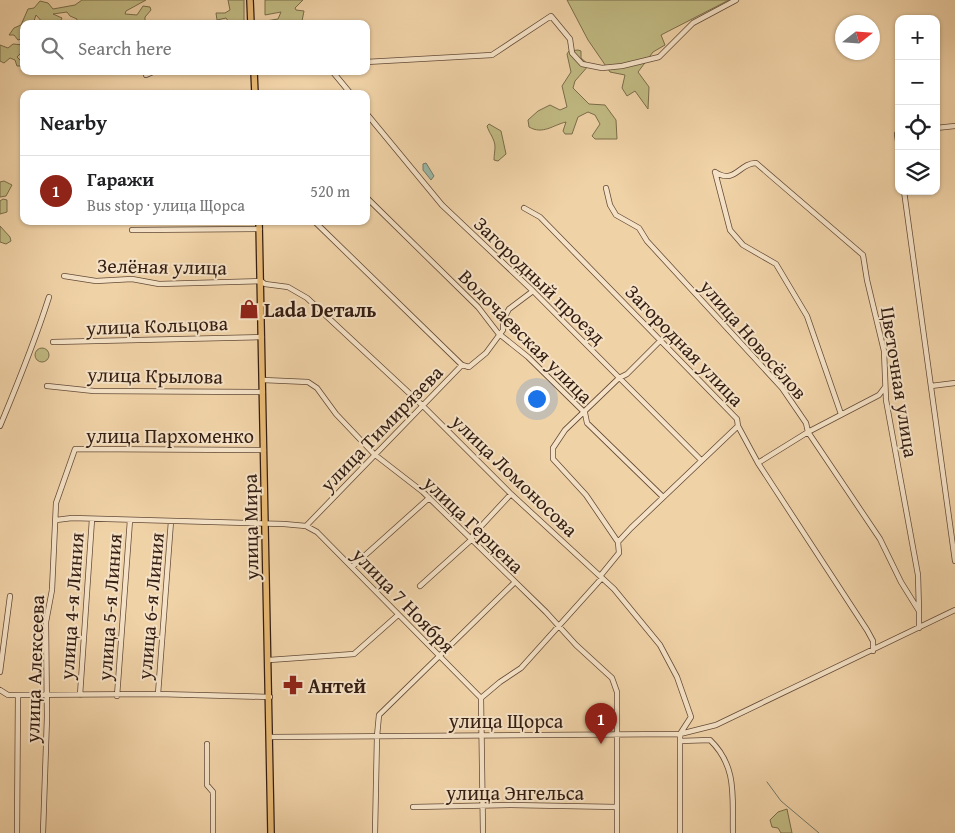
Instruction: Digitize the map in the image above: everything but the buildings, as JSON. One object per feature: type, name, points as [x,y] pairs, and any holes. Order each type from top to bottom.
[{"type":"main road","points":[[250,0],[251,20]]},
{"type":"main road","points":[[254,75],[255,90]]},
{"type":"main road","name":"улица Мира","points":[[260,225],[270,697],[270,833]]},
{"type":"street","points":[[370,62],[492,55],[552,16],[570,39],[572,52],[582,64],[602,68],[622,66],[659,57],[693,23],[736,0]]},
{"type":"street","points":[[335,75],[348,90]]},
{"type":"street","name":"Загородный проезд","points":[[370,118],[442,205],[533,291],[701,460]]},
{"type":"street","points":[[940,128],[955,126]]},
{"type":"street","name":"Цветочная улица","points":[[841,414],[807,316],[776,264],[743,245],[730,230],[716,172],[723,176],[734,175],[749,163],[756,163],[863,255],[867,280],[881,331],[884,351],[886,400],[918,575],[919,611]]},
{"type":"street","name":"улица Новосёлов","points":[[606,188],[610,205],[616,215],[639,228],[647,241],[782,388],[806,423],[808,432],[880,539],[901,582],[919,611]]},
{"type":"street","points":[[905,195],[955,561]]},
{"type":"street","name":"Волочаевская улица","points":[[370,201],[478,307],[498,334],[528,357],[585,413],[586,423],[663,497]]},
{"type":"street","name":"Загородная улица","points":[[524,208],[540,217],[737,419],[738,426],[758,463],[868,630],[873,641],[873,651]]},
{"type":"street","points":[[318,225],[462,365]]},
{"type":"street","points":[[132,230],[260,229]]},
{"type":"street","name":"Зелёная улица","points":[[64,276],[96,281],[132,280],[160,284],[261,281]]},
{"type":"street","name":"улица Ломоносова","points":[[261,281],[265,284],[288,287],[307,298],[422,405],[510,494],[626,602],[660,645],[677,677],[691,717],[680,734]]},
{"type":"street","name":"улица Тимирязева","points":[[306,526],[462,365],[469,367],[486,353],[498,334],[503,330],[503,320],[509,309],[533,291]]},
{"type":"street","points":[[0,426],[22,373],[27,354],[37,334],[49,297]]},
{"type":"street","name":"улица Кольцова","points":[[53,342],[262,337]]},
{"type":"street","points":[[484,833],[481,698],[521,668],[601,578],[601,575],[619,553],[618,542],[586,495],[553,459],[553,448],[558,440],[619,378],[627,374],[660,341]]},
{"type":"street","name":"улица Герцена","points":[[263,380],[308,382],[317,388],[336,414],[374,454],[429,498],[576,645],[612,678],[617,692],[617,833]]},
{"type":"street","points":[[931,386],[955,382]]},
{"type":"street","name":"улица Крылова","points":[[47,386],[94,391],[263,392]]},
{"type":"street","points":[[758,463],[808,432],[878,395],[885,387]]},
{"type":"street","points":[[878,395],[886,400]]},
{"type":"street","points":[[618,542],[738,426]]},
{"type":"street","name":"улица Пархоменко","points":[[76,449],[264,450]]},
{"type":"street","name":"улица Алексеева","points":[[43,833],[46,622],[52,590],[56,503],[76,449]]},
{"type":"street","points":[[420,586],[471,540],[473,535],[510,494]]},
{"type":"street","points":[[352,567],[429,498]]},
{"type":"street","points":[[56,520],[92,519],[306,526]]},
{"type":"street","name":"улица 4-я Линия","points":[[80,695],[92,519]]},
{"type":"street","name":"улица 5-я Линия","points":[[117,696],[130,520]]},
{"type":"street","name":"улица 6-я Линия","points":[[158,694],[171,521]]},
{"type":"street","name":"улица 7 Ноября","points":[[306,526],[317,532],[481,698]]},
{"type":"street","points":[[375,833],[377,736],[380,715],[514,583]]},
{"type":"street","points":[[0,672],[10,596]]},
{"type":"street","name":"улица Щорса","points":[[270,737],[680,734],[716,725],[955,610]]},
{"type":"street","points":[[919,611],[919,628]]},
{"type":"street","points":[[269,660],[354,654],[398,615]]},
{"type":"street","points":[[0,690],[8,695],[117,696],[158,694],[270,697]]},
{"type":"street","points":[[17,833],[18,695]]},
{"type":"street","points":[[680,734],[680,833]]},
{"type":"street","points":[[680,741],[710,740],[722,752],[732,778],[733,833]]},
{"type":"street","points":[[207,744],[207,785],[213,792],[214,833]]},
{"type":"street","name":"улица Энгельса","points":[[413,807],[617,807]]},
{"type":"shaded area","points":[[82,0],[146,0],[126,11],[125,14],[137,15],[143,6],[150,7],[151,10],[145,17],[145,20],[77,20],[67,12],[53,14],[62,18],[61,20],[40,20],[36,15],[34,20],[23,20],[28,9],[34,8],[40,1],[48,3],[53,9],[75,5]]},
{"type":"shaded area","points":[[228,0],[244,0],[244,20],[228,20],[226,18],[217,20],[216,13],[225,13],[230,10]]},
{"type":"shaded area","points":[[265,0],[303,0],[295,8],[296,10],[304,11],[302,20],[272,20],[278,19],[281,12],[265,15]]},
{"type":"shaded area","points":[[567,0],[729,0],[661,35],[665,45],[653,52],[638,72],[649,87],[648,109],[635,91],[627,96],[622,88],[625,75],[610,72],[588,40]]},
{"type":"shaded area","points":[[20,25],[20,39],[18,40],[14,35],[9,35],[14,28]]},
{"type":"shaded area","points":[[13,44],[20,45],[20,54],[17,57],[20,60],[20,66],[17,66],[15,60],[10,58],[4,63],[0,61],[0,45],[8,48]]},
{"type":"shaded area","points":[[569,51],[581,51],[581,58],[589,65],[575,81],[573,88],[589,104],[605,105],[616,120],[617,139],[595,139],[592,136],[600,124],[595,115],[588,112],[578,117],[572,134],[565,134],[563,131],[566,122],[543,130],[529,127],[528,120],[538,111],[550,105],[560,110],[567,107],[562,86],[571,72],[567,54]]},
{"type":"shaded area","points":[[489,124],[501,131],[506,154],[498,161],[494,160],[495,144],[487,126]]},
{"type":"shaded area","points":[[426,163],[434,176],[431,180],[423,170],[423,164]]},
{"type":"shaded area","points":[[4,181],[12,185],[6,196],[0,197],[0,182]]},
{"type":"shaded area","points":[[3,199],[7,200],[7,212],[0,214],[0,201]]},
{"type":"shaded area","points":[[0,226],[10,237],[11,241],[6,244],[0,242]]},
{"type":"shaded area","points":[[42,348],[47,350],[49,355],[47,360],[42,362],[37,360],[35,355],[37,350]]},
{"type":"shaded area","points":[[787,809],[792,833],[781,833],[778,828],[772,827],[770,820],[778,812]]},
{"type":"waterway","points":[[767,782],[781,801],[819,833]]},
{"type":"place","name":"Lada Dеталь","points":[[249,309]]},
{"type":"place","name":"Антей","points":[[293,685]]},
{"type":"place","name":"Гаражи","points":[[601,744]]}]
